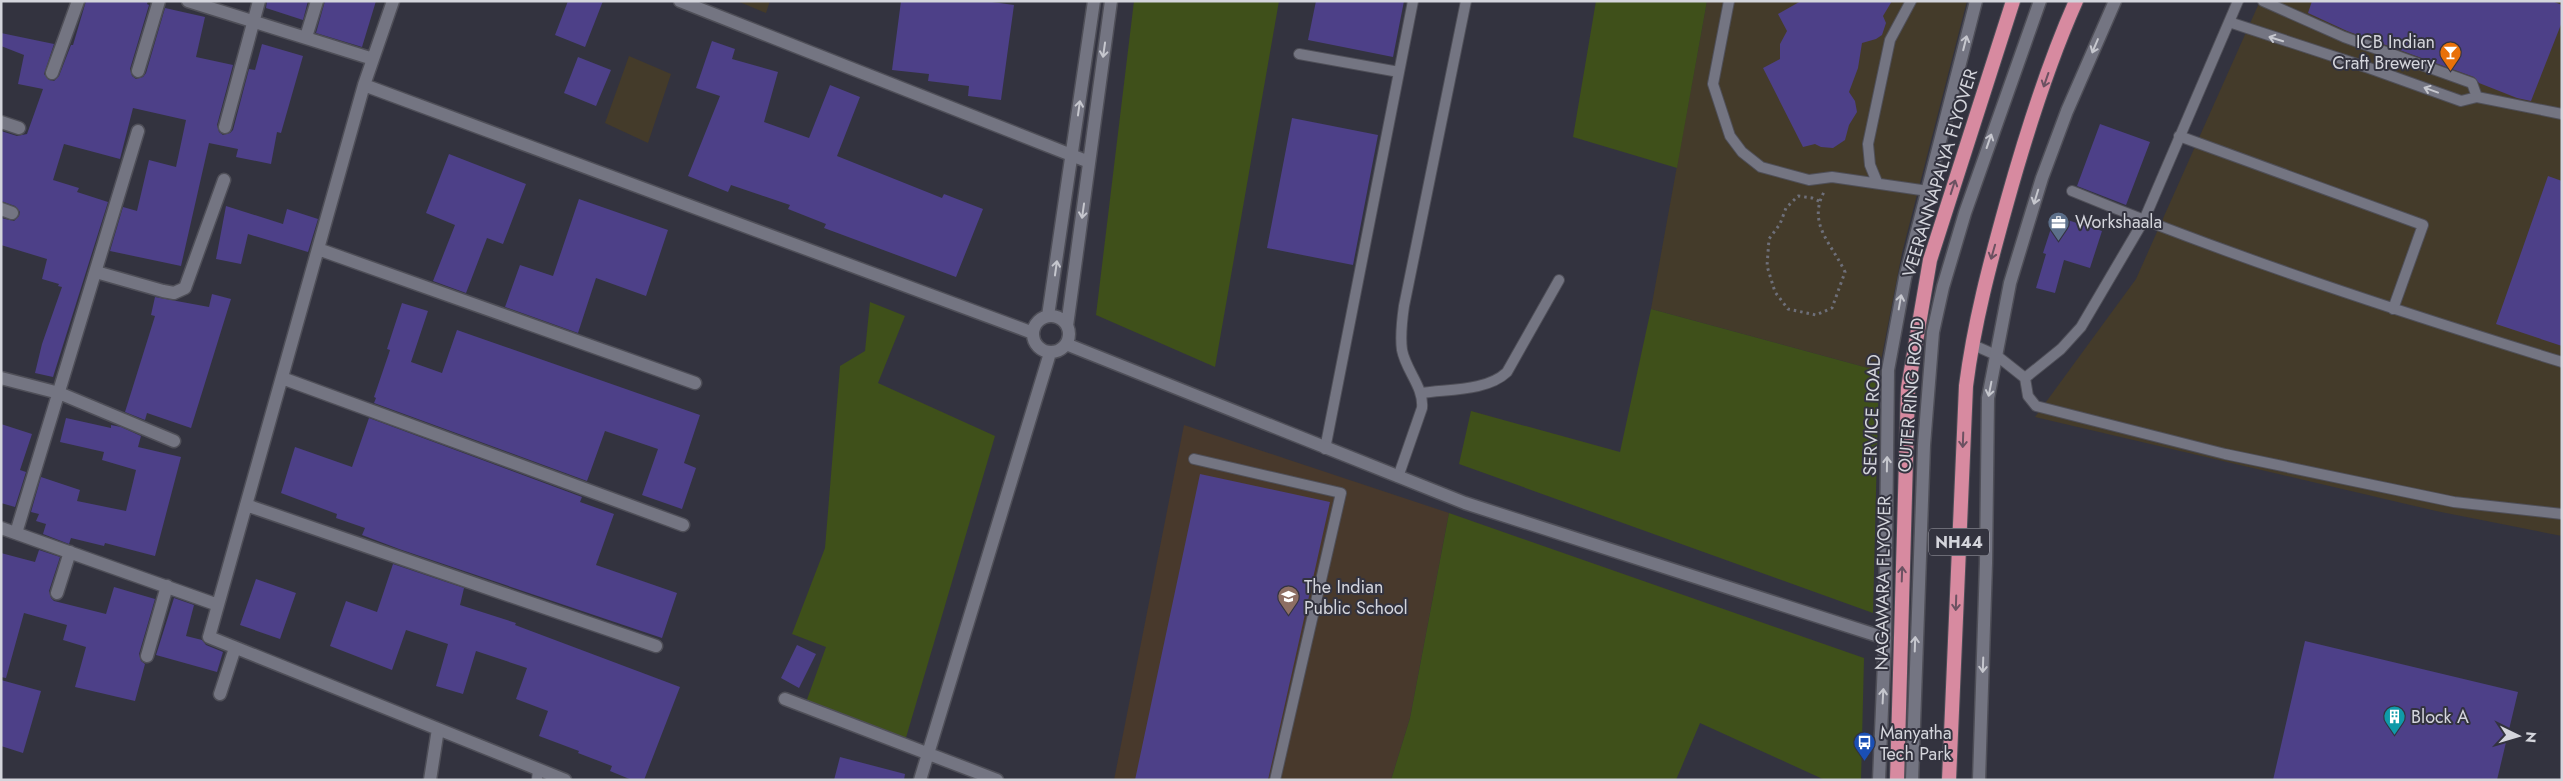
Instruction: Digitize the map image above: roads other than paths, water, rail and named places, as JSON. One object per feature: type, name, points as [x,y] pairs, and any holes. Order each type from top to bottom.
[{"type":"highway","name":"VEERANNAPALYA FLYOVER","points":[[1908,388],[1930,260],[2013,1]]},
{"type":"highway","name":"NH44","points":[[1949,780],[1965,396],[1971,344],[2024,142],[2061,34],[2076,1]]},
{"type":"highway","name":"NAGAWARA FLYOVER","points":[[1897,780],[1908,388]]},
{"type":"street","points":[[52,73],[78,1]]},
{"type":"street","points":[[138,70],[159,1]]},
{"type":"street","points":[[188,1],[373,59]]},
{"type":"street","points":[[225,127],[259,1]]},
{"type":"street","points":[[306,38],[317,1]]},
{"type":"street","points":[[393,1],[364,86],[209,637],[438,729],[538,774],[565,780]]},
{"type":"street","points":[[680,1],[1090,162]]},
{"type":"street","points":[[1048,316],[1094,1]]},
{"type":"street","points":[[1067,326],[1110,3],[1098,1]]},
{"type":"street","name":"SERVICE ROAD","points":[[1879,780],[1885,638],[1888,370],[1905,278],[1976,1]]},
{"type":"street","name":"OUTER RING ROAD","points":[[1912,780],[1924,445],[1933,332],[1943,287],[1965,213],[2040,1]]},
{"type":"street","points":[[1979,780],[1986,564],[1988,398],[2010,283],[2042,178],[2067,111],[2114,1]]},
{"type":"street","points":[[364,86],[1033,333],[1040,349],[1050,353],[1059,351],[1066,344],[1070,335],[1067,326],[1060,318],[1048,316],[1038,322],[1033,333]]},
{"type":"street","points":[[1,122],[19,128]]},
{"type":"street","points":[[16,533],[138,131]]},
{"type":"street","points":[[96,272],[174,293],[186,288],[224,180]]},
{"type":"street","points":[[318,250],[695,382]]},
{"type":"street","points":[[1066,344],[1325,449],[1465,503],[1885,638]]},
{"type":"street","points":[[920,780],[1050,353]]},
{"type":"street","points":[[1,378],[59,393],[174,441]]},
{"type":"street","points":[[282,378],[683,525]]},
{"type":"street","points":[[246,505],[656,646]]},
{"type":"street","points":[[1,528],[218,605]]},
{"type":"street","points":[[57,594],[70,552]]},
{"type":"street","points":[[147,656],[167,586]]},
{"type":"street","points":[[220,694],[235,648]]},
{"type":"street","points":[[785,699],[997,780]]},
{"type":"street","points":[[430,780],[438,729]]},
{"type":"lane","points":[[1325,449],[1413,1]]},
{"type":"lane","points":[[1398,477],[1422,408],[1422,393],[1411,377],[1402,350],[1404,306],[1466,1]]},
{"type":"lane","points":[[1729,1],[1712,84],[1730,136],[1742,152],[1761,168],[1809,180],[1832,176],[1928,191]]},
{"type":"lane","points":[[1878,182],[1870,165],[1868,144],[1890,40],[1911,1]]},
{"type":"lane","points":[[2025,378],[2061,349],[2081,328],[2144,220],[2238,1]]},
{"type":"lane","points":[[2263,1],[2344,37],[2472,83],[2477,97]]},
{"type":"lane","points":[[2228,22],[2369,68],[2461,101],[2477,97],[2562,114]]},
{"type":"lane","points":[[1298,54],[1400,72]]},
{"type":"lane","points":[[2179,136],[2423,225],[2393,309]]},
{"type":"lane","points":[[2072,191],[2144,220],[2393,309],[2562,362]]},
{"type":"lane","points":[[1422,393],[1487,384],[1500,378],[1507,372],[1559,280]]},
{"type":"lane","points":[[1971,344],[1996,355],[2025,378],[2028,396],[2036,406],[2206,450],[2454,502],[2562,514]]},
{"type":"lane","points":[[1194,459],[1341,493],[1275,780]]},
{"type":"place","name":"ICB Indian Craft Brewery","points":[[2451,71]]},
{"type":"place","name":"Workshaala","points":[[2059,241]]},
{"type":"place","name":"The Indian Public School","points":[[1288,616]]},
{"type":"place","name":"Block A","points":[[2395,736]]},
{"type":"place","name":"Manyatha Tech Park","points":[[1864,762]]}]
